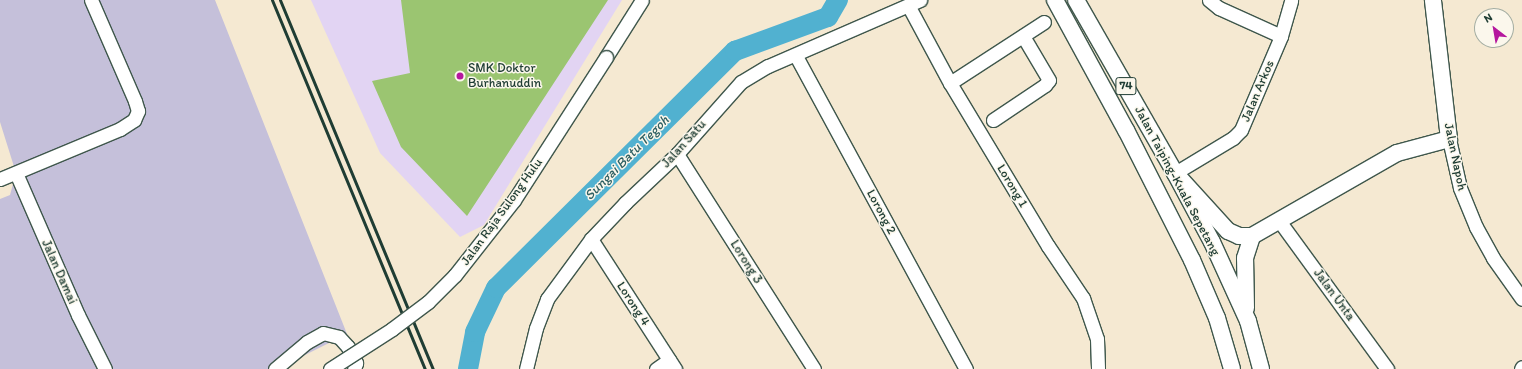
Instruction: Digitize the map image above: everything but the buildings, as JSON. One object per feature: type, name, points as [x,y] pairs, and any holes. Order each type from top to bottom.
[{"type":"main road","name":"Jalan Taiping-Kuala Sepetang","points":[[1055,0],[1162,199],[1205,288],[1217,318],[1232,369]]},
{"type":"main road","name":"Jalan Taiping-Kuala Sepetang","points":[[1076,0],[1176,173],[1248,321],[1261,369]]},
{"type":"main road","name":"Jalan Napoh","points":[[1433,0],[1449,139]]},
{"type":"main road","points":[[1176,173],[1228,231],[1239,236],[1252,236],[1280,222],[1348,179],[1397,153],[1449,139]]},
{"type":"main road","points":[[1248,321],[1245,258],[1252,236]]},
{"type":"main road","points":[[1217,318],[1220,303],[1224,296],[1232,295],[1238,298]]},
{"type":"street","points":[[0,180],[120,129],[134,120],[138,111],[135,101],[90,0]]},
{"type":"street","points":[[1209,0],[1219,8],[1281,36]]},
{"type":"street","name":"Jalan Arkos","points":[[1176,173],[1233,138],[1241,130],[1281,36],[1291,0]]},
{"type":"street","name":"Jalan Raja Sulong Hulu","points":[[330,369],[392,329],[428,302],[460,270],[514,200],[639,3]]},
{"type":"street","name":"Jalan Satu","points":[[526,369],[536,328],[547,299],[591,239],[625,203],[677,154],[741,82],[768,66],[796,56],[915,3]]},
{"type":"street","name":"Lorong 1","points":[[915,3],[950,82],[1048,246],[1083,298],[1097,338],[1098,369]]},
{"type":"street","points":[[950,82],[1044,22]]},
{"type":"street","points":[[992,120],[1045,85],[1049,80],[1023,36]]},
{"type":"street","name":"Lorong 2","points":[[796,56],[966,369]]},
{"type":"street","name":"Jalan Napoh","points":[[1449,139],[1460,188],[1476,227],[1493,258],[1522,299]]},
{"type":"street","name":"Lorong 3","points":[[677,154],[814,369]]},
{"type":"street","name":"Jalan Damai","points":[[16,173],[78,315],[105,369]]},
{"type":"street","name":"Jalan Unta","points":[[1280,222],[1387,369]]},
{"type":"street","name":"Lorong 4","points":[[591,239],[672,364]]},
{"type":"street","points":[[275,369],[307,342],[323,333],[339,337],[348,347],[356,363],[354,369]]},
{"type":"street","points":[[656,369],[672,364]]},
{"type":"shaded area","points":[[0,0],[215,0],[347,334],[277,369],[0,369],[0,199],[10,195],[16,173],[0,122]]},
{"type":"shaded area","name":"SMK Doktor Burhanuddin","points":[[311,0],[622,0],[484,225],[460,237],[380,153]]},
{"type":"green space","name":"SMK Doktor Burhanuddin","points":[[401,0],[608,0],[467,216],[401,147],[372,81],[410,73]]},
{"type":"waterway","name":"Sungai Batu Tegoh","points":[[468,369],[475,332],[496,288],[735,51],[828,17],[838,0]]},
{"type":"railway","points":[[272,0],[425,369]]},
{"type":"railway","points":[[280,0],[433,369]]},
{"type":"place","name":"SMK Doktor Burhanuddin","points":[[460,76]]}]
